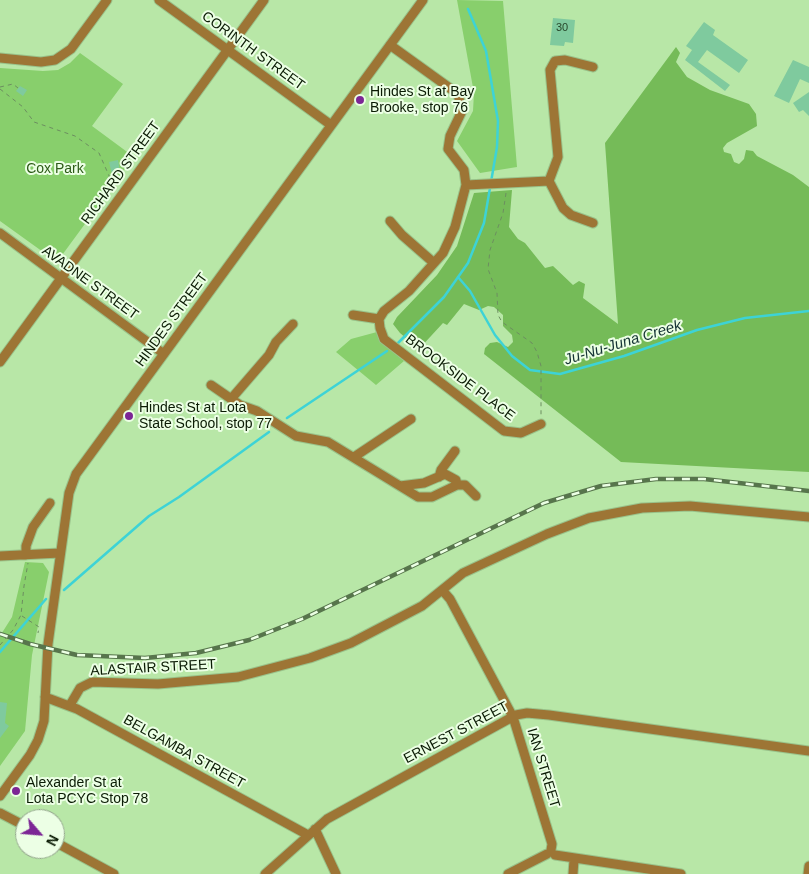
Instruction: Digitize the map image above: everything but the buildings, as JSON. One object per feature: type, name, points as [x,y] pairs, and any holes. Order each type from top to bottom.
[{"type":"street","points":[[0,58],[41,62],[55,60],[71,49],[107,0]]},
{"type":"street","name":"CORINTH STREET","points":[[159,0],[331,125]]},
{"type":"street","name":"RICHARD STREET","points":[[0,362],[264,0]]},
{"type":"street","name":"HINDES STREET","points":[[0,796],[38,740],[44,721],[48,644],[69,493],[76,474],[423,0]]},
{"type":"street","points":[[353,315],[379,319],[384,311],[409,291],[434,263],[442,253],[455,227],[466,186],[464,170],[448,149],[450,136],[462,111],[458,94],[390,45]]},
{"type":"street","points":[[593,66],[565,60],[555,61],[550,70],[558,157],[549,182],[563,208],[571,215],[594,223]]},
{"type":"street","points":[[466,186],[549,182]]},
{"type":"street","points":[[390,221],[402,235],[434,263]]},
{"type":"street","name":"AVADNE STREET","points":[[0,234],[164,354]]},
{"type":"street","name":"BROOKSIDE PLACE","points":[[379,319],[384,339],[504,431],[521,433],[540,424]]},
{"type":"street","points":[[231,399],[270,355],[276,342],[293,324]]},
{"type":"street","points":[[211,385],[231,399],[257,411],[296,436],[328,442],[418,498],[424,498],[457,485],[465,485],[476,496]]},
{"type":"street","points":[[354,457],[411,419]]},
{"type":"street","points":[[439,477],[441,470],[454,451]]},
{"type":"street","points":[[400,486],[424,483],[449,474],[456,480],[457,485]]},
{"type":"street","points":[[28,554],[26,546],[33,527],[50,503]]},
{"type":"street","name":"ALASTAIR STREET","points":[[70,706],[80,688],[92,682],[158,684],[238,677],[310,658],[351,643],[422,606],[463,573],[546,534],[589,518],[642,508],[690,506],[809,517]]},
{"type":"street","points":[[0,556],[60,554]]},
{"type":"street","name":"IAN STREET","points":[[443,590],[450,599],[513,717],[552,844],[551,853]]},
{"type":"street","name":"BELGAMBA STREET","points":[[45,697],[70,706],[308,835]]},
{"type":"street","name":"ERNEST STREET","points":[[265,874],[315,829],[336,814],[513,717],[527,713],[809,752]]},
{"type":"street","points":[[0,812],[15,820]]},
{"type":"street","points":[[315,829],[336,874]]},
{"type":"street","points":[[65,847],[114,874]]},
{"type":"street","points":[[508,874],[551,853],[574,860],[681,874]]},
{"type":"street","points":[[573,874],[574,860]]},
{"type":"street","points":[[808,874],[809,866]]},
{"type":"path","points":[[0,88],[13,84],[18,88]]},
{"type":"path","points":[[0,88],[23,107],[34,122],[75,136],[99,154],[114,187]]},
{"type":"path","points":[[508,184],[503,213],[490,250],[490,271],[497,293],[498,315],[502,322],[532,343],[537,352],[541,366],[540,424]]},
{"type":"path","points":[[0,645],[22,616],[28,554]]},
{"type":"path","points":[[22,616],[39,627],[38,633]]},
{"type":"green space","points":[[457,0],[503,1],[517,167],[480,173],[457,141],[473,111],[474,93]]},
{"type":"green space","points":[[676,47],[680,53],[676,62],[687,77],[710,90],[749,104],[756,114],[757,126],[727,143],[723,148],[724,152],[731,154],[734,162],[739,164],[744,159],[746,150],[753,151],[757,156],[793,175],[809,187],[809,472],[621,462],[484,354],[485,348],[490,343],[497,342],[508,347],[513,342],[512,335],[503,326],[503,315],[494,307],[488,306],[479,310],[464,304],[447,325],[443,323],[419,349],[400,333],[393,324],[397,317],[437,275],[457,246],[474,193],[512,190],[509,227],[518,239],[525,243],[545,268],[553,266],[573,285],[579,281],[585,284],[583,298],[618,324],[605,143]]},
{"type":"green space","name":"Cox Park","points":[[80,53],[123,84],[92,126],[134,157],[57,262],[0,221],[0,68],[43,71],[58,70],[70,63]]},
{"type":"green space","points":[[377,332],[381,342],[404,361],[376,385],[336,352],[351,339]]},
{"type":"green space","points":[[25,562],[43,563],[49,572],[32,655],[25,731],[0,766],[0,636],[12,617]]},
{"type":"waterway","points":[[398,343],[444,297],[468,263],[484,223],[497,147],[498,121],[486,51],[468,9]]},
{"type":"waterway","name":"Ju-Nu-Juna Creek","points":[[458,277],[470,291],[495,335],[512,356],[530,370],[560,374],[624,356],[697,330],[745,318],[809,311]]},
{"type":"waterway","points":[[287,418],[387,351]]},
{"type":"waterway","points":[[64,590],[149,516],[179,497],[269,432]]},
{"type":"waterway","points":[[0,652],[46,599]]},
{"type":"railway","points":[[0,634],[30,644],[77,655],[145,658],[196,653],[249,640],[302,619],[544,503],[601,486],[656,479],[704,479],[809,491]]},
{"type":"place","name":"Hindes St at Bay Brooke, stop 76","points":[[360,100]]},
{"type":"place","name":"Hindes St at Lota State School, stop 77","points":[[129,416]]},
{"type":"place","name":"Alexander St at Lota PCYC Stop 78","points":[[16,791]]}]
